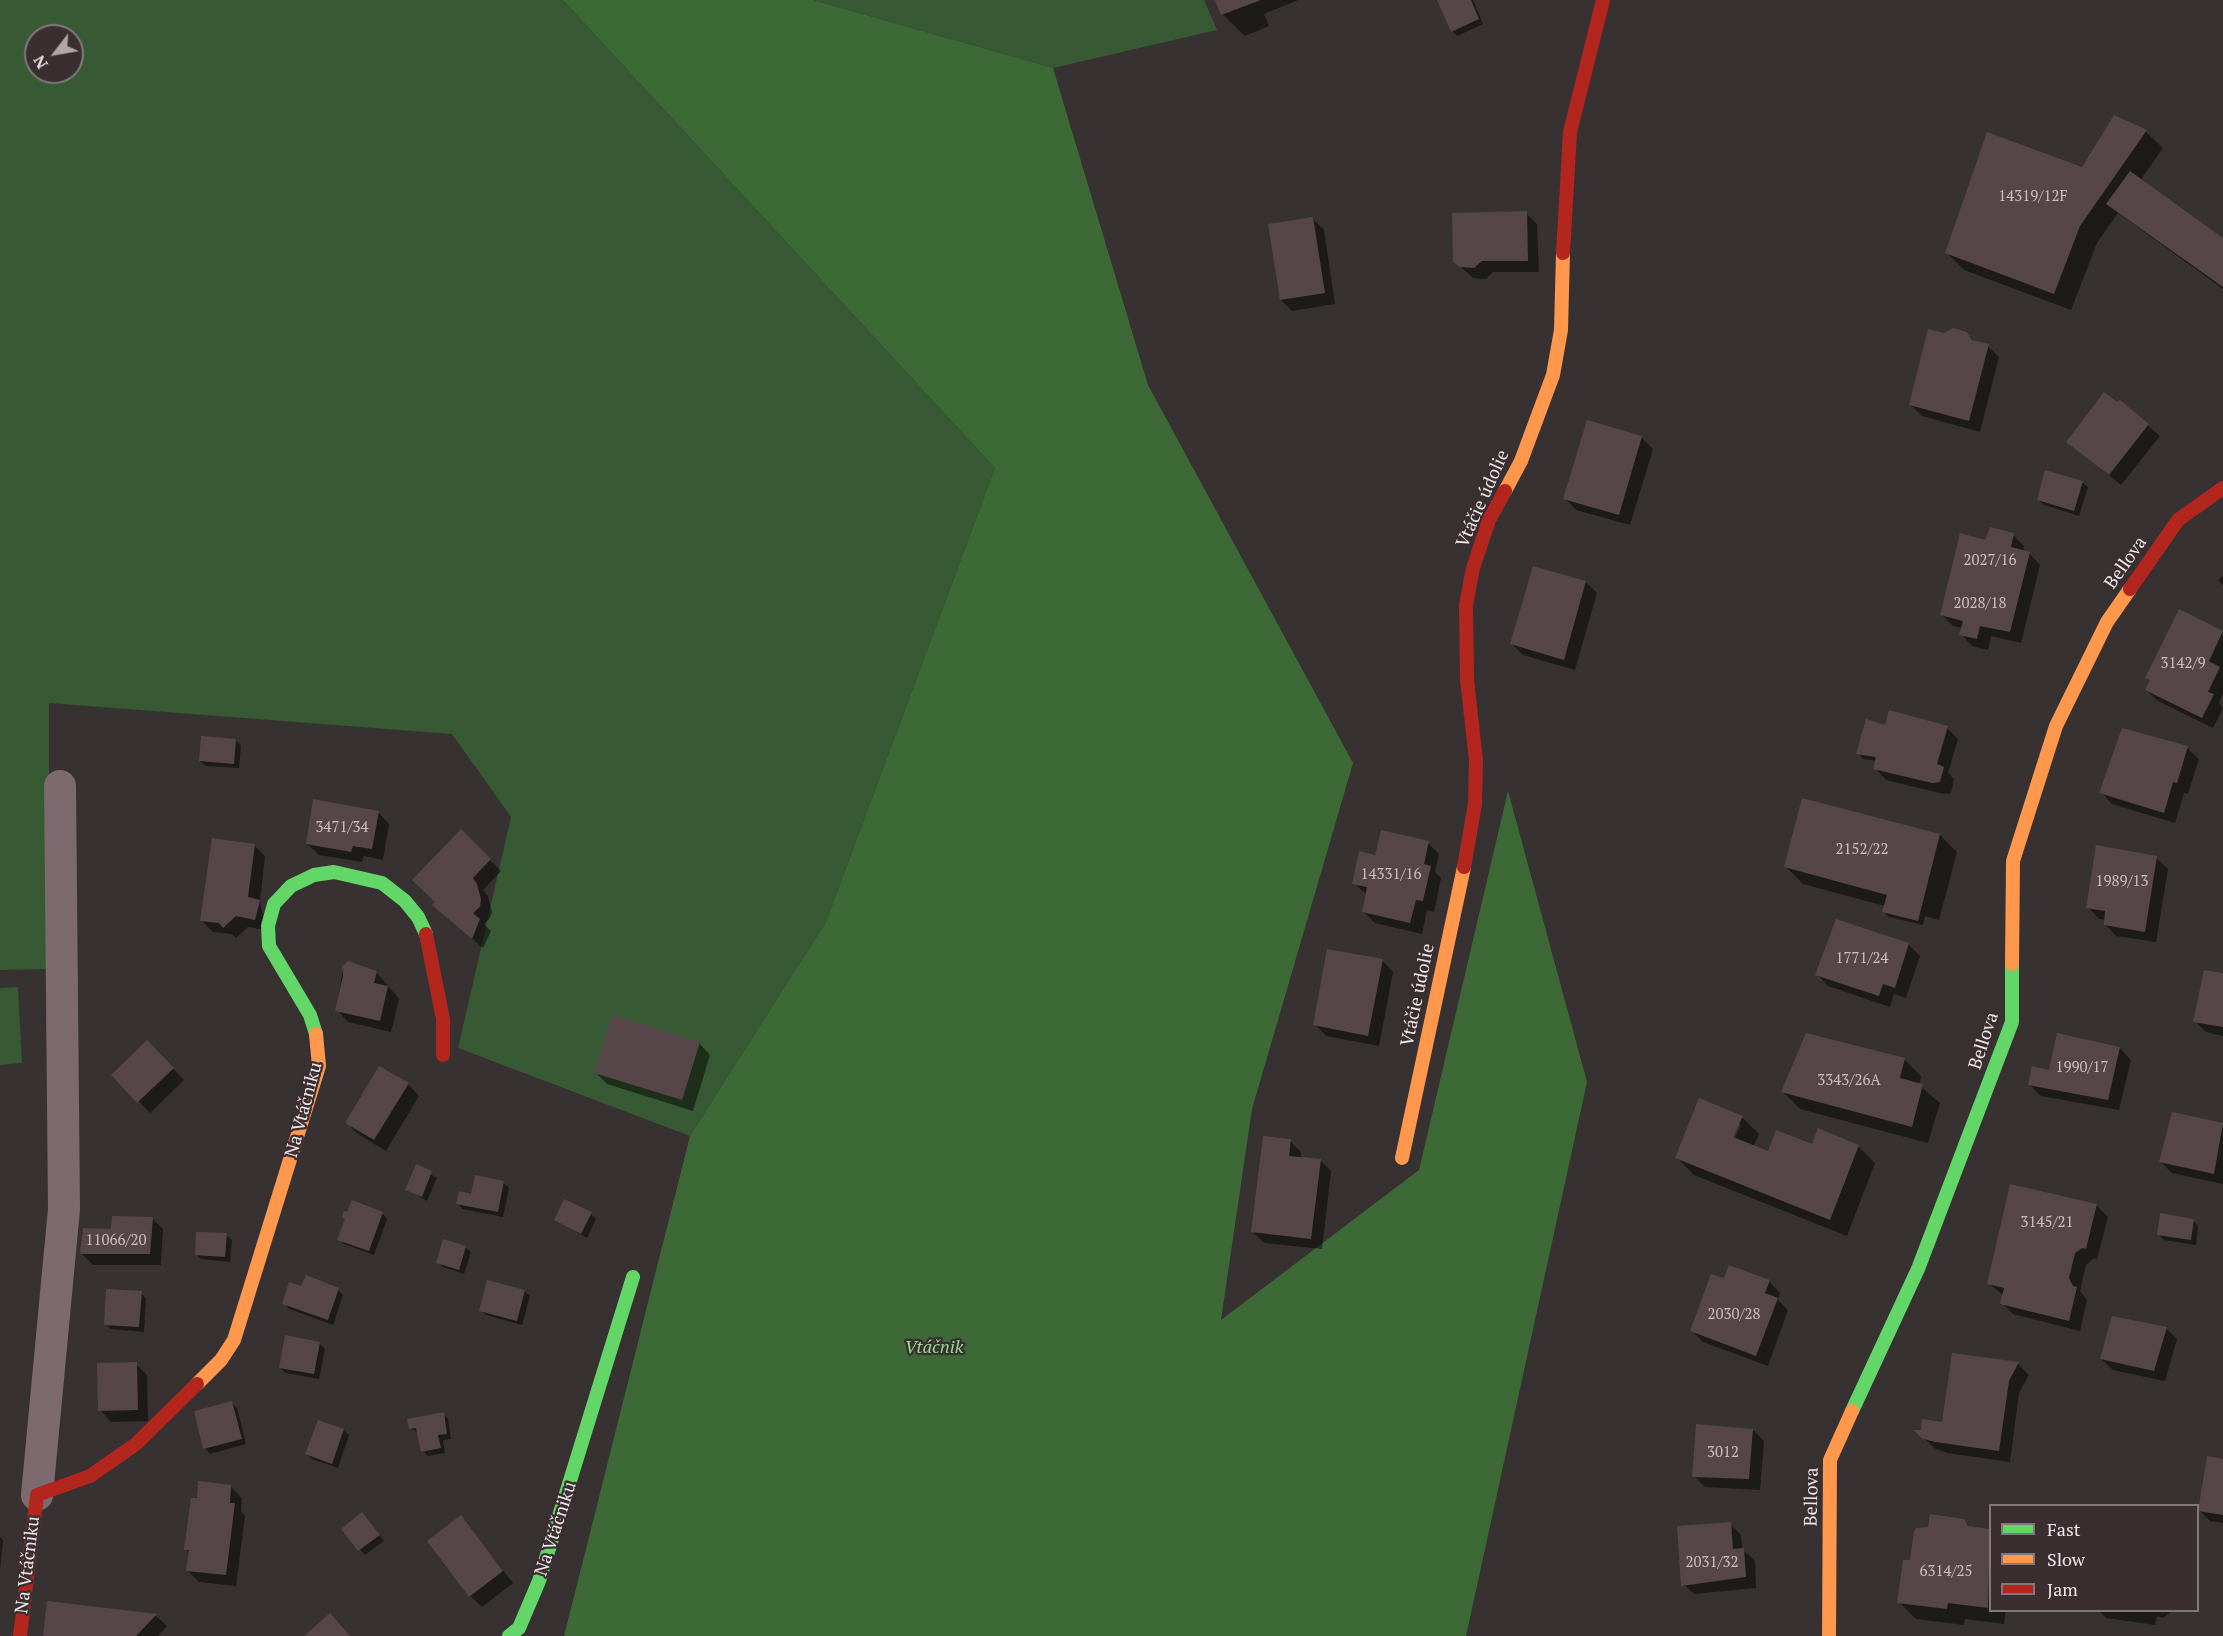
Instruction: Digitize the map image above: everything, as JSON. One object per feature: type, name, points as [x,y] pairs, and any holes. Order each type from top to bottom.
[{"type":"street","name":"Vtáčie údolie","points":[[1402,1158],[1466,859],[1475,804],[1476,760],[1465,657],[1467,596],[1473,568],[1490,520],[1521,460],[1553,375],[1561,330],[1564,208],[1570,132],[1604,0]]},
{"type":"street","name":"Bellova","points":[[1829,1636],[1830,1460],[1918,1269],[2012,1022],[2013,861],[2056,726],[2107,622],[2178,520],[2223,488]]},
{"type":"street","name":"Na Vtáčniku","points":[[20,1636],[37,1494],[64,1209],[60,786]]},
{"type":"street","name":"Na Vtáčniku","points":[[37,1494],[62,1487],[113,1462],[183,1399],[221,1360],[234,1340],[319,1066],[318,1042],[310,1015],[269,946],[268,926],[274,904],[291,886],[314,875],[334,872],[359,876],[382,884],[405,901],[418,917],[427,936],[443,1018],[443,1055]]},
{"type":"street","name":"Na Vtáčniku","points":[[509,1636],[524,1619],[539,1581],[633,1278]]},
{"type":"green space","points":[[0,0],[563,0],[995,468],[826,922],[690,1136],[458,1048],[511,817],[452,734],[49,703],[49,969],[0,970]]},
{"type":"green space","name":"Vtáčnik","points":[[563,0],[813,0],[1053,68],[1148,385],[1353,763],[1252,1109],[1221,1320],[1419,1170],[1508,791],[1587,1082],[1466,1636],[564,1636],[690,1136],[826,922],[995,468]]},
{"type":"green space","points":[[813,0],[1204,0],[1217,30],[1053,68]]},
{"type":"green space","points":[[18,987],[22,1063],[0,1065],[0,988]]},
{"type":"building","points":[[1215,0],[1261,0],[1221,15]]},
{"type":"building","points":[[1437,0],[1471,0],[1479,19],[1451,32]]},
{"type":"building","points":[[2114,115],[2147,130],[2080,226],[2054,294],[1945,253],[1987,132],[2082,167]]},
{"type":"building","points":[[2130,171],[2223,238],[2223,287],[2106,204]]},
{"type":"building","points":[[1527,211],[1528,261],[1482,261],[1474,268],[1460,267],[1453,262],[1452,213]]},
{"type":"building","points":[[1313,217],[1325,293],[1280,300],[1268,224]]},
{"type":"building","points":[[1953,328],[1967,332],[1972,340],[1989,344],[1969,421],[1909,405],[1928,329],[1944,333]]},
{"type":"building","points":[[2104,392],[2117,402],[2120,400],[2149,424],[2109,475],[2066,442]]},
{"type":"building","points":[[1587,420],[1642,436],[1619,515],[1563,499]]},
{"type":"building","points":[[2045,470],[2083,481],[2074,511],[2037,500]]},
{"type":"building","points":[[1990,527],[2014,533],[2011,547],[2030,552],[2010,632],[1980,626],[1977,639],[1959,635],[1963,621],[1940,615],[1960,533],[1985,540]]},
{"type":"building","points":[[1533,566],[1586,581],[1564,660],[1510,644]]},
{"type":"building","points":[[2179,609],[2223,631],[2209,661],[2220,667],[2208,692],[2214,694],[2202,718],[2145,690],[2150,680],[2145,678]]},
{"type":"building","points":[[1889,710],[1948,726],[1937,764],[1944,767],[1940,782],[1932,783],[1873,769],[1876,757],[1856,754],[1866,719],[1885,725]]},
{"type":"building","points":[[2122,728],[2188,746],[2177,783],[2173,782],[2164,813],[2099,793]]},
{"type":"building","points":[[201,736],[236,739],[234,764],[199,761]]},
{"type":"building","points":[[1802,798],[1940,834],[1918,921],[1882,912],[1887,895],[1784,867]]},
{"type":"building","points":[[313,799],[379,811],[372,849],[353,846],[351,852],[306,844]]},
{"type":"building","points":[[461,829],[491,859],[473,878],[481,899],[480,907],[473,913],[480,919],[472,939],[432,905],[435,902],[412,880]]},
{"type":"building","points":[[1381,830],[1429,841],[1424,864],[1431,866],[1423,901],[1416,900],[1410,923],[1362,912],[1367,887],[1352,884],[1359,851],[1375,855]]},
{"type":"building","points":[[212,838],[255,844],[248,897],[260,900],[255,920],[236,916],[223,928],[219,923],[200,921]]},
{"type":"building","points":[[2096,845],[2157,856],[2145,932],[2104,925],[2105,911],[2086,908]]},
{"type":"building","points":[[1836,919],[1909,943],[1895,988],[1883,984],[1879,996],[1815,975]]},
{"type":"building","points":[[1327,949],[1383,959],[1368,1036],[1313,1025]]},
{"type":"building","points":[[348,961],[377,971],[374,983],[388,986],[380,1021],[335,1011],[343,976],[342,966]]},
{"type":"building","points":[[2204,970],[2223,973],[2223,1027],[2193,1022]]},
{"type":"building","points":[[612,1015],[700,1042],[682,1100],[594,1073]]},
{"type":"building","points":[[1806,1033],[1905,1058],[1900,1078],[1923,1084],[1912,1127],[1781,1092]]},
{"type":"building","points":[[2057,1033],[2120,1047],[2108,1100],[2028,1085],[2032,1066],[2049,1070]]},
{"type":"building","points":[[147,1040],[174,1068],[137,1103],[111,1075]]},
{"type":"building","points":[[379,1066],[409,1083],[374,1140],[345,1123]]},
{"type":"building","points":[[1699,1098],[1743,1116],[1733,1137],[1768,1151],[1776,1130],[1812,1144],[1818,1128],[1859,1145],[1830,1220],[1675,1158]]},
{"type":"building","points":[[2172,1112],[2223,1123],[2214,1174],[2159,1162]]},
{"type":"building","points":[[1263,1136],[1291,1139],[1289,1156],[1321,1159],[1311,1239],[1251,1232]]},
{"type":"building","points":[[416,1164],[432,1171],[422,1197],[405,1190]]},
{"type":"building","points":[[475,1175],[504,1181],[498,1212],[456,1204],[459,1191],[471,1194]]},
{"type":"building","points":[[2010,1184],[2097,1204],[2086,1249],[2082,1248],[2075,1253],[2069,1278],[2073,1286],[2077,1287],[2069,1321],[2000,1304],[2004,1288],[1987,1284]]},
{"type":"building","points":[[564,1199],[592,1212],[581,1234],[554,1220]]},
{"type":"building","points":[[352,1200],[383,1212],[369,1251],[337,1240],[345,1219],[342,1217],[344,1211],[347,1212]]},
{"type":"building","points":[[2160,1213],[2194,1219],[2191,1240],[2157,1235]]},
{"type":"building","points":[[112,1216],[153,1217],[150,1254],[80,1254],[83,1228],[111,1229]]},
{"type":"building","points":[[196,1232],[227,1233],[225,1257],[195,1255]]},
{"type":"building","points":[[443,1239],[466,1246],[459,1270],[436,1263]]},
{"type":"building","points":[[1729,1265],[1770,1280],[1765,1293],[1778,1298],[1756,1356],[1690,1331],[1711,1274],[1724,1278]]},
{"type":"building","points":[[306,1275],[339,1288],[328,1320],[282,1304],[289,1282],[301,1286]]},
{"type":"building","points":[[487,1280],[525,1290],[517,1321],[479,1311]]},
{"type":"building","points":[[106,1289],[142,1291],[139,1327],[104,1325]]},
{"type":"building","points":[[2112,1316],[2167,1327],[2154,1371],[2100,1359]]},
{"type":"building","points":[[285,1335],[320,1342],[314,1374],[279,1368]]},
{"type":"building","points":[[1952,1353],[2019,1362],[2009,1381],[1999,1451],[1935,1442],[1921,1438],[1914,1430],[1921,1430],[1922,1419],[1942,1422]]},
{"type":"building","points":[[137,1362],[138,1410],[98,1411],[97,1363]]},
{"type":"building","points":[[232,1401],[242,1439],[203,1449],[194,1411]]},
{"type":"building","points":[[444,1412],[447,1434],[438,1435],[441,1448],[421,1452],[416,1428],[409,1429],[407,1419]]},
{"type":"building","points":[[318,1420],[344,1429],[332,1464],[305,1454]]},
{"type":"building","points":[[1696,1424],[1753,1429],[1749,1479],[1692,1477]]},
{"type":"building","points":[[2207,1456],[2223,1459],[2223,1515],[2199,1511]]},
{"type":"building","points":[[198,1481],[231,1485],[230,1503],[235,1503],[226,1575],[186,1571],[189,1550],[184,1550],[191,1498],[197,1498]]},
{"type":"building","points":[[362,1512],[380,1535],[358,1551],[341,1529]]},
{"type":"building","points":[[1930,1514],[1964,1519],[1968,1526],[1989,1529],[1988,1608],[1948,1603],[1947,1609],[1897,1603],[1903,1560],[1910,1560],[1914,1532],[1916,1528],[1928,1527]]},
{"type":"building","points":[[461,1515],[503,1571],[469,1597],[427,1541]]},
{"type":"building","points":[[1731,1522],[1733,1549],[1744,1548],[1746,1577],[1681,1586],[1677,1526]]},
{"type":"building","points":[[47,1601],[157,1614],[136,1636],[43,1636]]},
{"type":"building","points":[[330,1613],[350,1636],[304,1636]]},
{"type":"traffic: fast","points":[[316,1034],[310,1015],[269,946],[268,926],[274,904],[291,886],[314,875],[334,872],[382,883],[405,901],[418,917],[426,934]]},
{"type":"traffic: fast","points":[[1852,1411],[1918,1269],[2012,1022],[2012,964]]},
{"type":"traffic: fast","points":[[509,1636],[519,1628],[539,1581],[633,1277]]},
{"type":"traffic: slow","points":[[1505,491],[1521,461],[1553,375],[1561,330],[1563,253]]},
{"type":"traffic: slow","points":[[2012,964],[2013,861],[2056,726],[2107,622],[2130,589]]},
{"type":"traffic: slow","points":[[1402,1158],[1464,867]]},
{"type":"traffic: slow","points":[[197,1384],[221,1360],[234,1340],[319,1066],[316,1034]]},
{"type":"traffic: slow","points":[[1829,1636],[1830,1460],[1852,1411]]},
{"type":"traffic: jam","points":[[1563,253],[1570,132],[1603,0]]},
{"type":"traffic: jam","points":[[2130,589],[2178,520],[2223,488]]},
{"type":"traffic: jam","points":[[1464,867],[1475,804],[1476,760],[1467,680],[1466,605],[1473,568],[1489,520],[1505,491]]},
{"type":"traffic: jam","points":[[426,934],[443,1019],[443,1055]]},
{"type":"traffic: jam","points":[[20,1636],[37,1495],[90,1476],[136,1444],[197,1384]]}]
